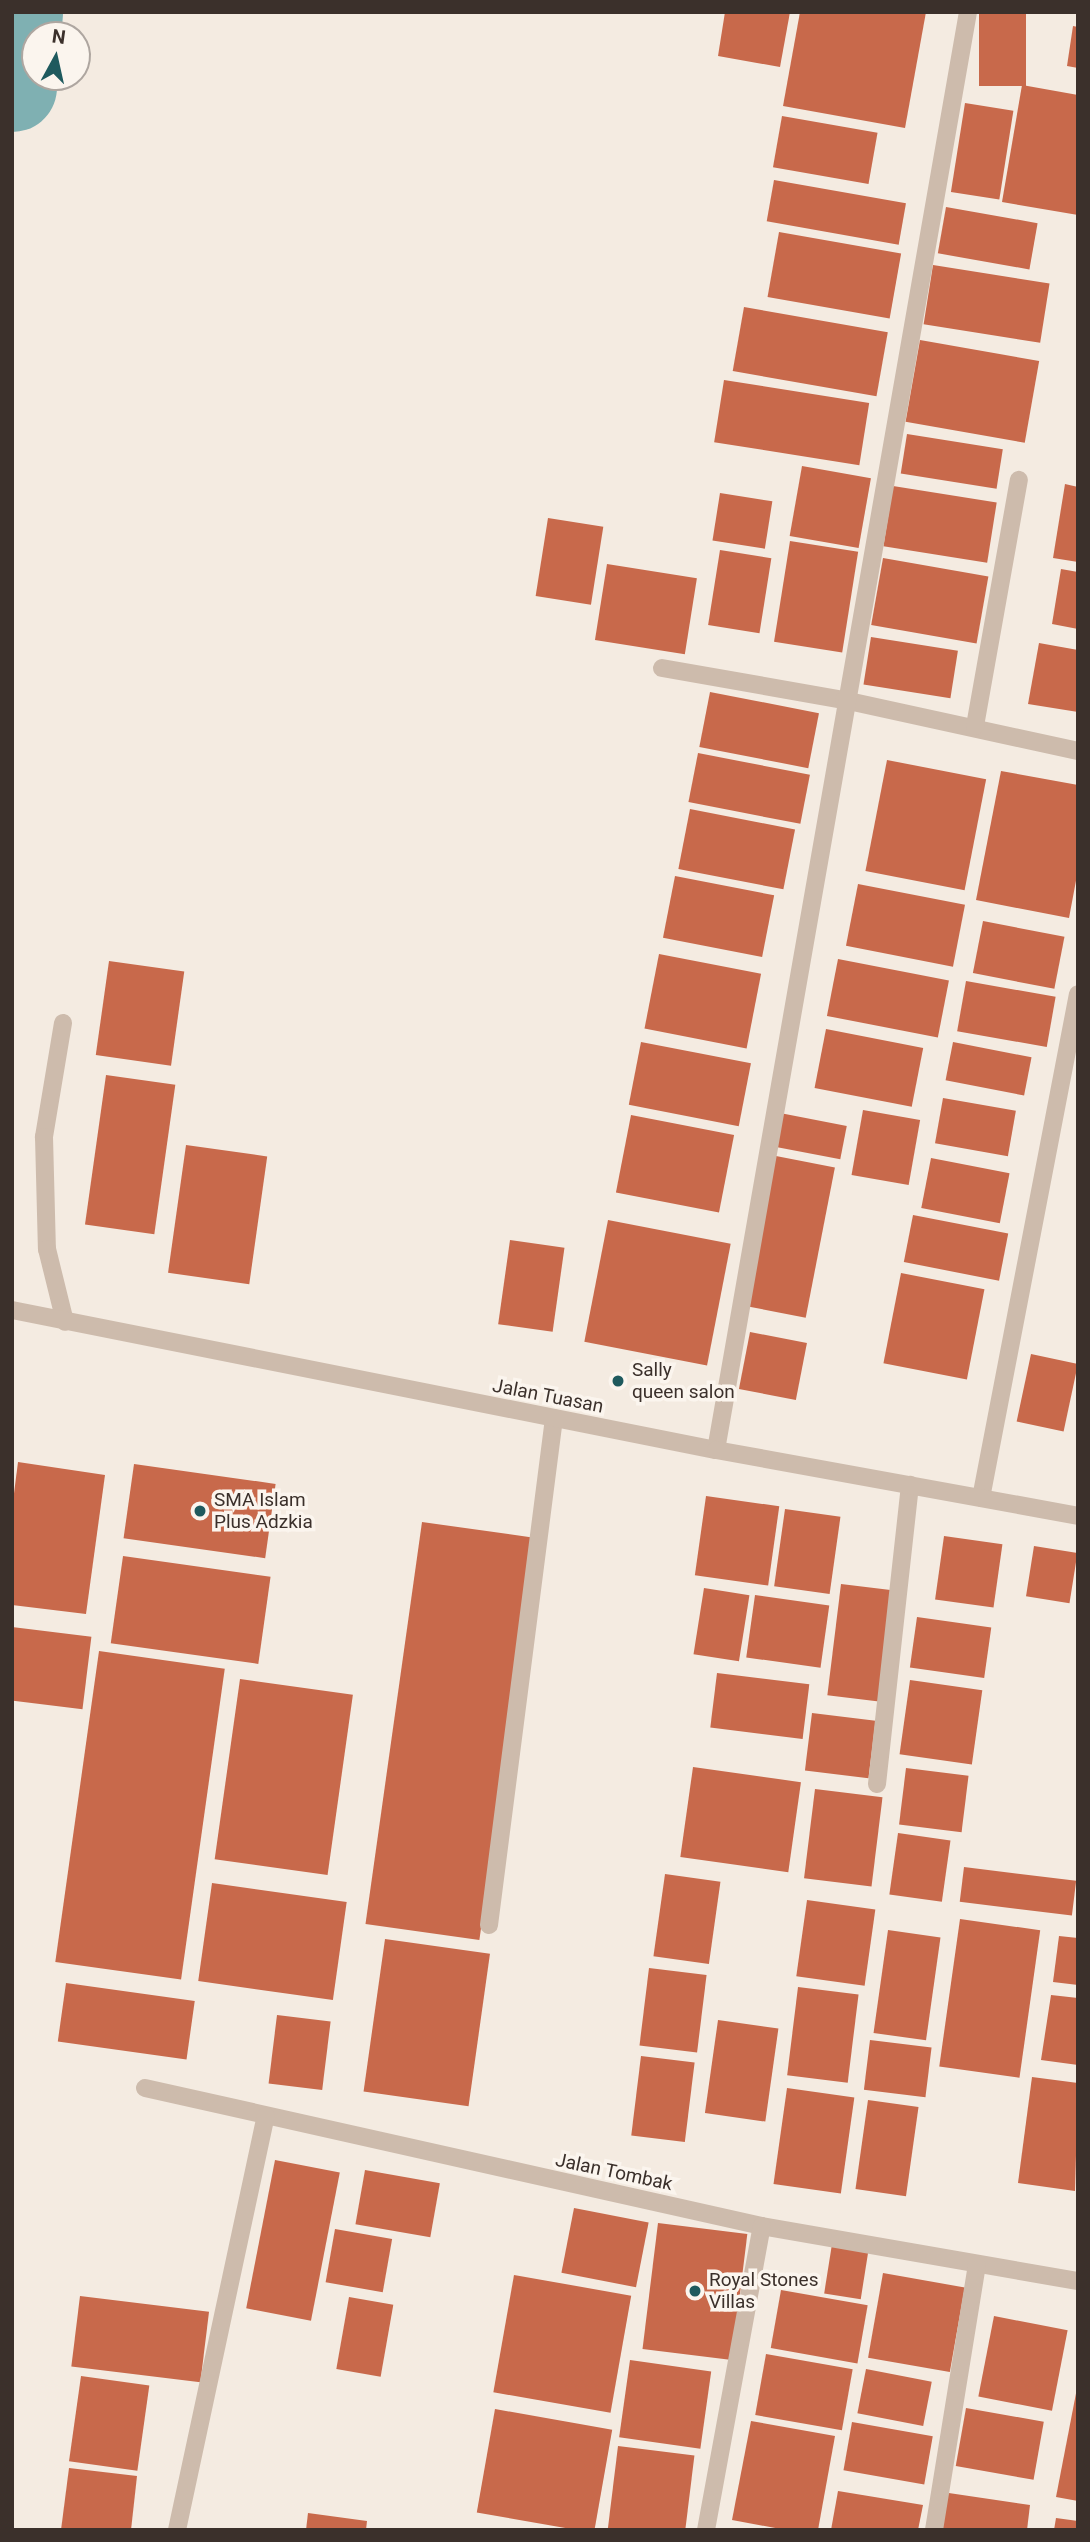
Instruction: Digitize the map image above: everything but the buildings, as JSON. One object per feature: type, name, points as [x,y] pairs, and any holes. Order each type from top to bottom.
[{"type":"street","points":[[716,1450],[844,700],[968,12]]},
{"type":"street","points":[[975,726],[1019,480]]},
{"type":"street","points":[[663,668],[975,726],[1078,751]]},
{"type":"street","points":[[981,1498],[1078,994]]},
{"type":"street","points":[[63,1023],[44,1137],[47,1249],[65,1322]]},
{"type":"street","name":"Jalan Tuasan","points":[[12,1310],[716,1450],[1078,1516]]},
{"type":"street","points":[[489,1925],[555,1418]]},
{"type":"street","points":[[877,1784],[910,1485]]},
{"type":"street","name":"Jalan Tombak","points":[[145,2088],[762,2226],[1078,2281]]},
{"type":"street","points":[[177,2530],[266,2116]]},
{"type":"street","points":[[706,2530],[762,2226]]},
{"type":"street","points":[[934,2530],[977,2264]]},
{"type":"waterway","points":[[12,87],[18,12]]},
{"type":"place","name":"Sally queen salon","points":[[618,1381]]},
{"type":"place","name":"SMA Islam Plus Adzkia","points":[[200,1511]]},
{"type":"place","name":"Royal Stones Villas","points":[[695,2291]]}]
